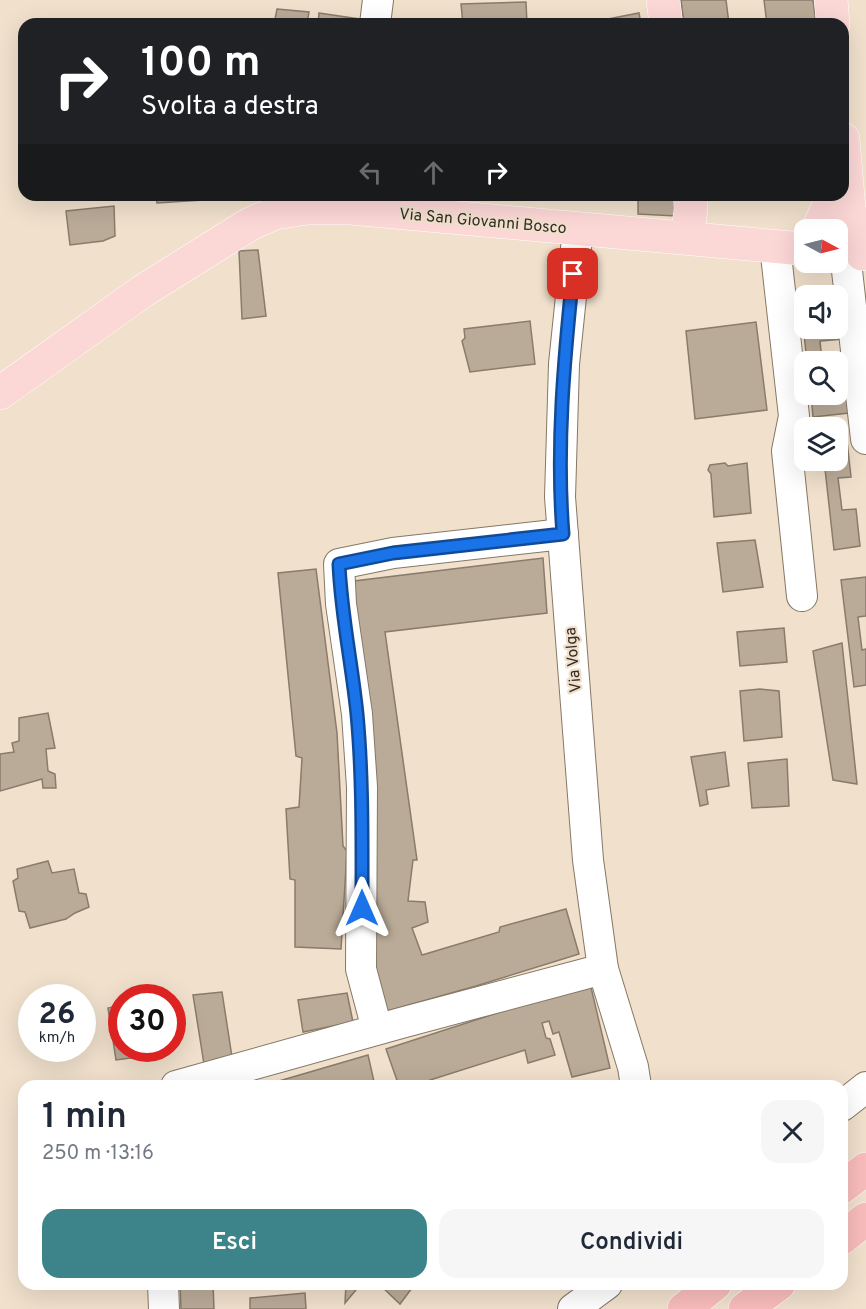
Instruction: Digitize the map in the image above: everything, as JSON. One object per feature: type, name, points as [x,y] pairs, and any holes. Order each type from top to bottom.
[{"type":"highway","points":[[848,1234],[866,1220]]},
{"type":"highway","points":[[684,1309],[708,1290]]},
{"type":"highway","points":[[746,1309],[771,1290]]},
{"type":"main road","points":[[663,0],[665,18]]},
{"type":"main road","points":[[831,0],[832,18]]},
{"type":"main road","name":"Via San Giovanni Bosco","points":[[0,393],[143,291],[250,224],[275,213],[351,201],[578,229],[790,247]]},
{"type":"main road","points":[[687,237],[690,201]]},
{"type":"main road","points":[[823,219],[830,201]]},
{"type":"main road","points":[[848,201],[852,253]]},
{"type":"street","points":[[376,18],[378,0]]},
{"type":"street","name":"Via Volga","points":[[578,229],[564,364],[560,497],[588,860],[603,969],[635,1080]]},
{"type":"street","points":[[790,247],[794,416],[787,451],[802,596]]},
{"type":"street","points":[[852,253],[866,439]]},
{"type":"street","points":[[377,1029],[362,969],[362,787],[357,714],[341,604],[339,564],[393,553],[563,534]]},
{"type":"street","points":[[197,1080],[603,969]]},
{"type":"street","points":[[848,1101],[866,1087]]},
{"type":"street","points":[[163,1290],[164,1309]]},
{"type":"street","points":[[573,1309],[599,1290]]},
{"type":"building","points":[[681,0],[726,0],[728,18],[683,18]]},
{"type":"building","points":[[764,0],[813,0],[815,18],[766,18]]},
{"type":"building","points":[[526,2],[527,18],[462,18],[461,4]]},
{"type":"building","points":[[277,9],[309,12],[308,18],[275,18]]},
{"type":"building","points":[[319,13],[353,18],[319,18]]},
{"type":"building","points":[[639,13],[640,18],[613,18]]},
{"type":"building","points":[[157,201],[188,201],[157,203]]},
{"type":"building","points":[[638,201],[678,201],[676,216],[638,214]]},
{"type":"building","points":[[114,206],[115,236],[103,241],[70,245],[66,211]]},
{"type":"building","points":[[258,250],[266,316],[242,319],[239,251]]},
{"type":"building","points":[[530,321],[535,364],[470,372],[462,341],[465,338],[464,329]]},
{"type":"building","points":[[756,322],[767,410],[695,419],[686,331]]},
{"type":"building","points":[[805,339],[843,339],[820,341],[821,351],[806,351]]},
{"type":"building","points":[[812,405],[848,405],[849,413],[813,417]]},
{"type":"building","points":[[848,450],[851,477],[838,478],[842,510],[856,509],[860,546],[834,550],[825,471],[848,471]]},
{"type":"building","points":[[725,463],[728,466],[747,463],[751,513],[714,517],[711,474],[708,470],[710,465]]},
{"type":"building","points":[[755,540],[763,587],[723,592],[717,543]]},
{"type":"building","points":[[543,558],[547,613],[385,632],[417,860],[413,860],[408,901],[425,902],[428,922],[412,928],[422,955],[499,932],[500,927],[566,909],[579,954],[377,1014],[371,857],[346,582]]},
{"type":"building","points":[[316,569],[337,733],[343,846],[347,851],[341,949],[295,947],[295,880],[290,879],[286,809],[299,807],[302,758],[296,756],[278,573]]},
{"type":"building","points":[[866,577],[866,616],[858,617],[862,650],[866,649],[866,685],[854,687],[841,580]]},
{"type":"building","points":[[784,628],[787,662],[740,666],[737,632]]},
{"type":"building","points":[[842,643],[857,784],[833,780],[813,651]]},
{"type":"building","points":[[760,689],[779,691],[782,737],[744,741],[740,691]]},
{"type":"building","points":[[48,713],[55,748],[46,749],[48,771],[55,774],[56,788],[43,788],[42,779],[0,791],[0,754],[14,752],[12,743],[19,741],[19,718]]},
{"type":"building","points":[[725,752],[729,786],[706,790],[708,804],[700,806],[691,757]]},
{"type":"building","points":[[787,759],[789,806],[752,808],[748,763]]},
{"type":"building","points":[[48,861],[52,873],[74,869],[79,893],[86,894],[89,907],[66,919],[30,928],[25,912],[19,911],[13,881],[18,878],[17,869]]},
{"type":"building","points":[[590,983],[610,1068],[572,1077],[559,1032],[553,1034],[549,1021],[542,1023],[546,1038],[550,1039],[555,1055],[528,1063],[525,1050],[430,1080],[397,1080],[386,1049]]},
{"type":"building","points":[[222,992],[232,1057],[204,1064],[193,995]]},
{"type":"building","points":[[347,993],[353,1022],[303,1032],[298,1000]]},
{"type":"building","points":[[368,1055],[374,1080],[283,1080]]},
{"type":"building","points":[[180,1290],[213,1290],[214,1309],[181,1309]]},
{"type":"building","points":[[346,1290],[356,1290],[345,1303]]},
{"type":"building","points":[[385,1290],[410,1290],[400,1304]]},
{"type":"building","points":[[305,1293],[306,1309],[250,1309],[250,1298]]},
{"type":"route","points":[[362,908],[362,787],[357,714],[341,604],[339,564],[393,553],[563,534],[560,497],[564,364],[573,274]]}]
